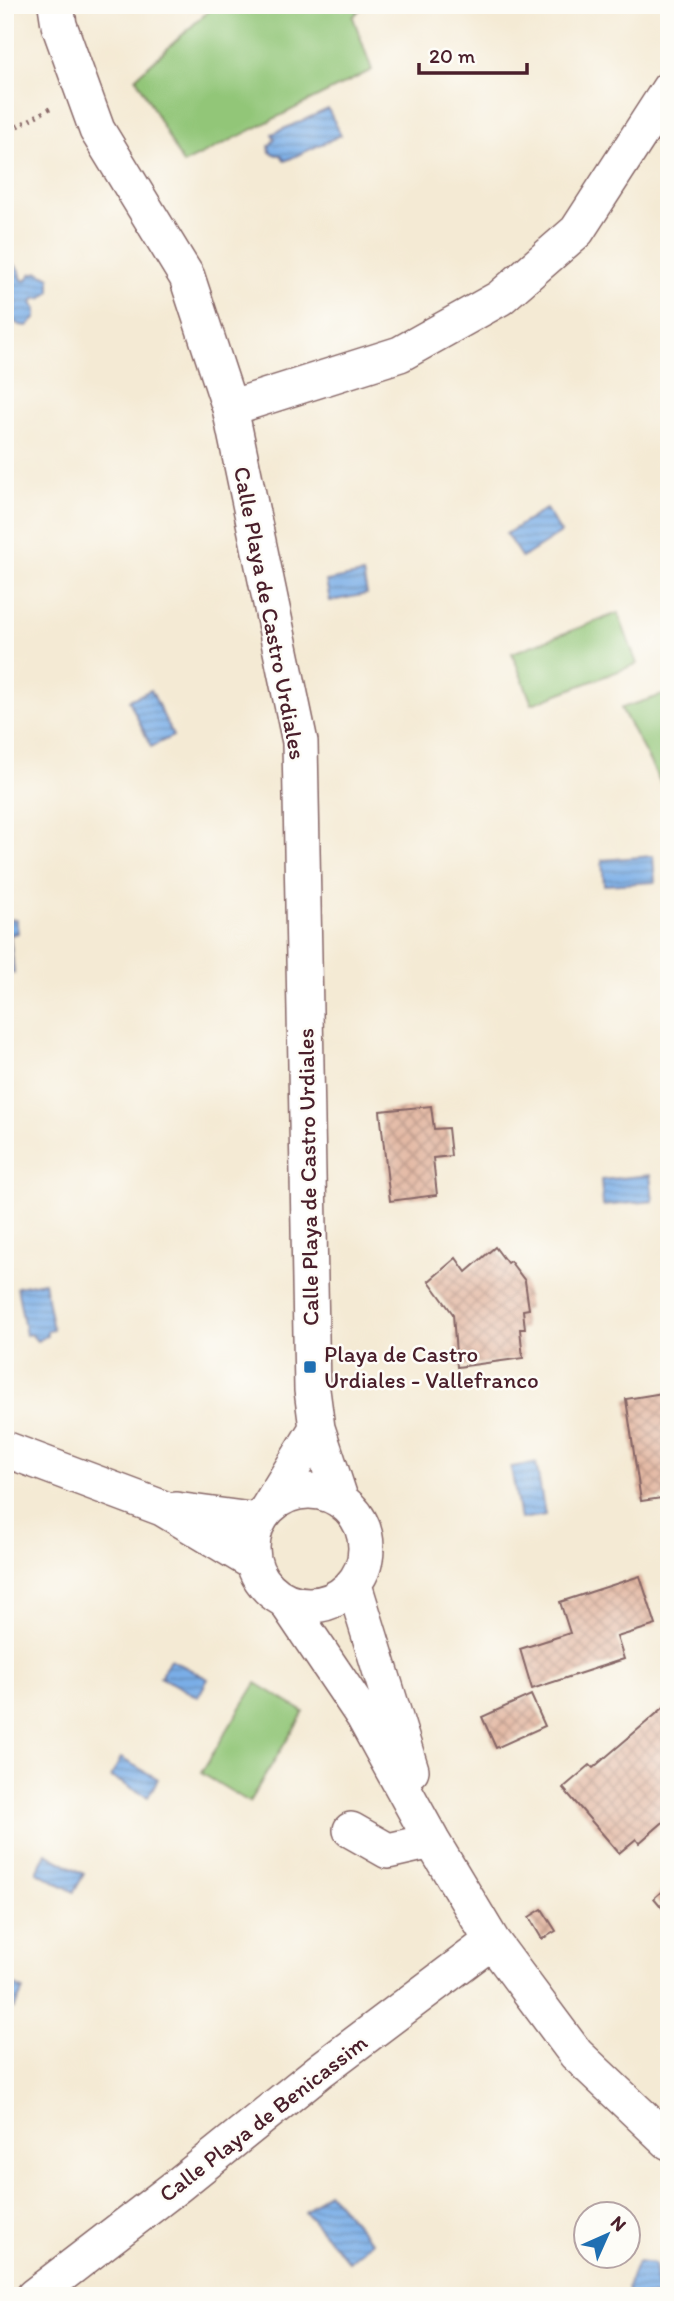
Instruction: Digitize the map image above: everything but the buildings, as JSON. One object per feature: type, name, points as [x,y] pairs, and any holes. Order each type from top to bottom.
[{"type":"street","name":"Calle Playa de Castro Urdiales","points":[[56,5],[59,25],[97,130],[187,277],[230,408],[300,742],[312,1390],[317,1428],[341,1501]]},
{"type":"street","points":[[230,408],[400,354],[500,298],[577,231],[669,89]]},
{"type":"street","points":[[162,1508],[263,1515],[284,1497],[303,1491],[323,1492],[341,1501],[355,1514],[364,1531],[367,1550],[363,1569],[354,1585],[340,1597],[322,1605],[303,1606],[285,1600],[269,1590],[257,1574],[252,1556],[253,1537],[263,1515],[317,1428]]},
{"type":"street","points":[[5,1449],[162,1508],[254,1563]]},
{"type":"street","points":[[354,1585],[432,1841]]},
{"type":"street","points":[[285,1600],[365,1717],[432,1841],[492,1941],[576,2054],[669,2142]]},
{"type":"street","points":[[351,1830],[387,1851],[432,1841]]},
{"type":"street","name":"Calle Playa de Benicassim","points":[[34,2296],[177,2186],[322,2069],[492,1941]]},
{"type":"path","points":[[5,133],[83,92]]},
{"type":"green space","points":[[215,5],[364,5],[353,17],[372,70],[183,164],[136,77]]},
{"type":"green space","points":[[618,613],[637,664],[532,704],[512,653]]},
{"type":"green space","points":[[669,693],[669,798],[621,708]]},
{"type":"green space","points":[[256,1683],[304,1712],[249,1802],[201,1773]]},
{"type":"water","points":[[328,109],[341,135],[285,161],[281,155],[270,152],[269,146],[275,139],[272,134]]},
{"type":"water","points":[[5,264],[15,265],[22,280],[26,281],[31,274],[39,272],[50,278],[50,292],[43,298],[34,299],[32,303],[36,318],[27,326],[13,321],[11,313],[16,303],[14,299],[9,304],[6,297],[13,294],[11,291],[5,291]]},
{"type":"water","points":[[546,509],[561,533],[522,558],[506,534]]},
{"type":"water","points":[[363,574],[367,594],[330,601],[326,581]]},
{"type":"water","points":[[151,690],[173,736],[151,747],[129,700]]},
{"type":"water","points":[[653,856],[655,882],[604,885],[602,860]]},
{"type":"water","points":[[16,919],[18,933],[10,935],[14,973],[5,974],[5,920]]},
{"type":"water","points":[[650,1175],[653,1201],[603,1206],[601,1180]]},
{"type":"water","points":[[44,1282],[53,1330],[47,1331],[47,1336],[37,1341],[31,1334],[26,1335],[17,1287]]},
{"type":"water","points":[[536,1463],[545,1515],[520,1519],[511,1467]]},
{"type":"water","points":[[170,1659],[208,1679],[198,1697],[160,1677]]},
{"type":"water","points":[[121,1758],[158,1779],[148,1797],[111,1777]]},
{"type":"water","points":[[46,1853],[84,1874],[74,1892],[37,1872]]},
{"type":"water","points":[[5,1980],[23,1990],[14,2009],[5,2004]]},
{"type":"water","points":[[328,2192],[372,2242],[349,2262],[305,2212]]},
{"type":"water","points":[[642,2263],[654,2264],[658,2296],[630,2296],[627,2288],[634,2270],[642,2270]]},
{"type":"place","name":"Playa de Castro Urdiales - Vallefranco","points":[[310,1367]]}]
